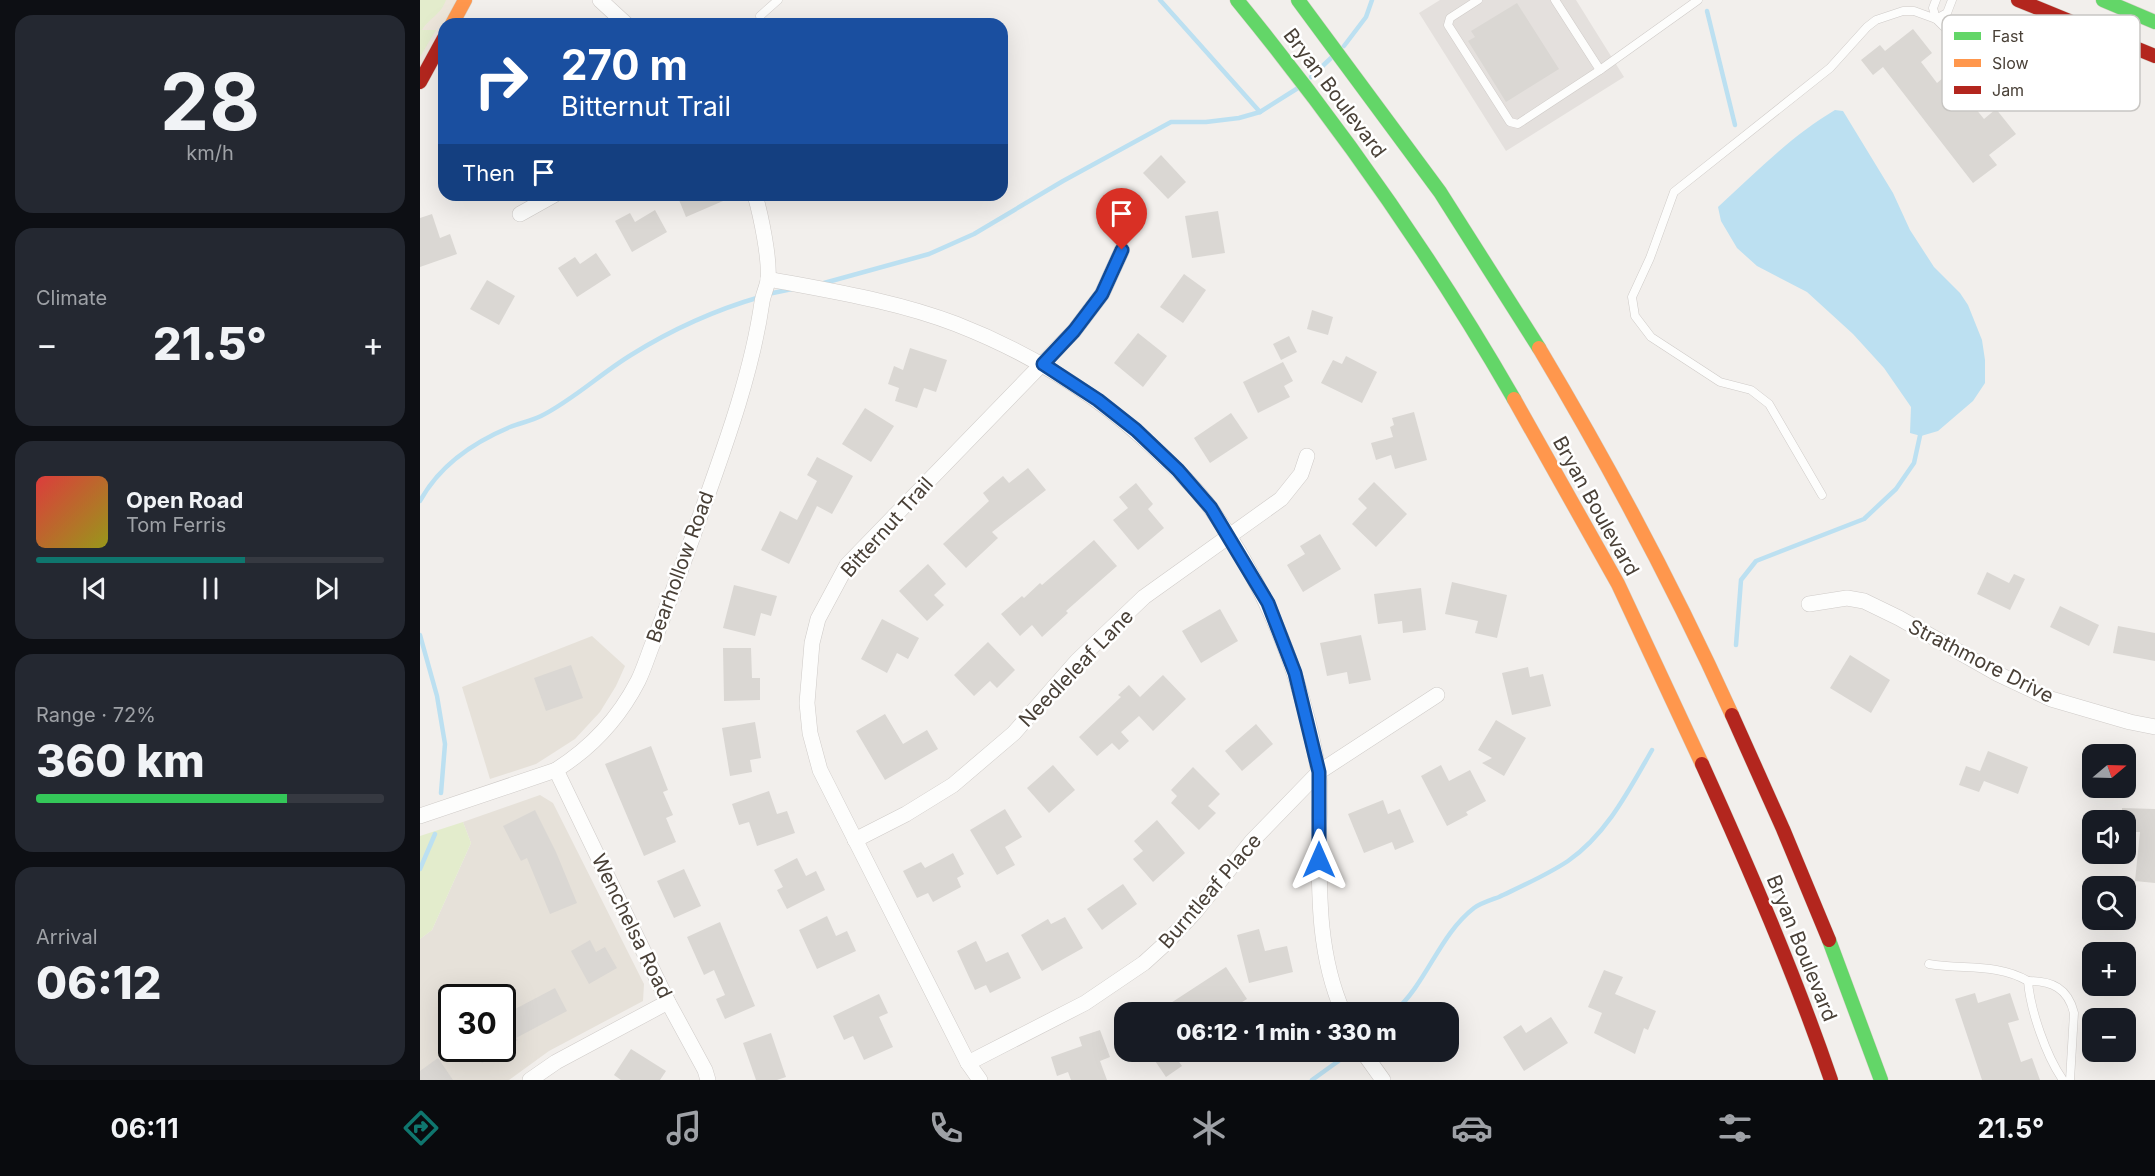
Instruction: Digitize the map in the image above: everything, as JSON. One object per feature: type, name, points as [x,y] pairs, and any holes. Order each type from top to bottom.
[{"type":"main road","points":[[455,18],[465,0]]},
{"type":"main road","name":"Bryan Boulevard","points":[[1237,0],[1274,43],[1370,174],[1475,334],[1564,485],[1641,630],[1750,871],[1811,1019],[1831,1080]]},
{"type":"main road","name":"Bryan Boulevard","points":[[1298,0],[1366,88],[1432,181],[1565,392],[1631,509],[1709,663],[1784,829],[1881,1080]]},
{"type":"main road","points":[[2018,0],[2055,15]]},
{"type":"main road","points":[[2103,0],[2138,15]]},
{"type":"main road","points":[[2140,16],[2155,22]]},
{"type":"main road","points":[[420,82],[438,49]]},
{"type":"main road","points":[[2140,50],[2155,56]]},
{"type":"street","points":[[600,0],[620,18]]},
{"type":"street","points":[[520,214],[543,201]]},
{"type":"street","name":"Bearhollow Road","points":[[420,816],[556,770],[592,743],[611,722],[637,681],[697,525],[758,334],[768,279],[764,231],[756,201]]},
{"type":"street","name":"Bitternut Trail","points":[[980,1080],[968,1063],[820,770],[810,734],[807,703],[812,643],[819,619],[847,565],[1074,331],[1102,294],[1122,250]]},
{"type":"street","points":[[768,279],[866,297],[953,323],[1043,364],[1098,400],[1136,430],[1178,470],[1204,501],[1268,603],[1295,673],[1319,772],[1319,907],[1324,949],[1340,1002]]},
{"type":"street","name":"Needleleaf Lane","points":[[855,840],[906,814],[953,785],[1014,733],[1077,661],[1144,597],[1281,499],[1300,474],[1307,456]]},
{"type":"street","name":"Strathmore Drive","points":[[1809,604],[1846,598],[1864,601],[1899,618],[1998,674],[2050,699],[2155,727]]},
{"type":"street","name":"Burntleaf Place","points":[[968,1063],[1085,1003],[1144,963],[1195,912],[1252,841],[1319,772],[1437,695]]},
{"type":"street","name":"Wenchelsa Road","points":[[556,770],[708,1080]]},
{"type":"street","points":[[530,1080],[556,1062],[668,1002]]},
{"type":"street","points":[[1370,1062],[1383,1080]]},
{"type":"lane","points":[[760,16],[778,0]]},
{"type":"lane","points":[[1478,0],[1450,18],[1448,25],[1510,122],[1518,124],[1600,70],[1698,0]]},
{"type":"lane","points":[[1554,0],[1600,70]]},
{"type":"lane","points":[[1935,0],[1933,8],[1936,19]]},
{"type":"lane","points":[[1943,15],[1947,13],[1953,0]]},
{"type":"lane","points":[[1822,495],[1769,404],[1751,390],[1720,382],[1651,337],[1635,316],[1632,297],[1650,258],[1674,192],[1830,68],[1876,20],[1903,11],[1914,11],[1936,19],[1942,25]]},
{"type":"lane","points":[[1936,19],[1942,16]]},
{"type":"lane","points":[[1929,964],[2001,970],[2028,981],[2043,981],[2056,985],[2065,992],[2074,1013],[2070,1080]]},
{"type":"lane","points":[[2028,981],[2029,998],[2052,1063],[2063,1080]]},
{"type":"shaded area","points":[[420,0],[465,0],[455,18],[438,18],[438,49],[420,82]]},
{"type":"shaded area","points":[[1440,0],[1576,0],[1624,77],[1506,151],[1419,13]]},
{"type":"shaded area","points":[[592,636],[625,666],[600,712],[575,739],[536,764],[490,779],[462,687]]},
{"type":"shaded area","points":[[540,795],[553,803],[644,984],[643,1001],[549,1051],[509,1080],[420,1080],[420,939],[432,930],[471,843],[463,822]]},
{"type":"green space","points":[[420,0],[446,0],[422,30],[436,30],[420,57]]},
{"type":"green space","points":[[463,822],[471,843],[432,930],[420,939],[420,836]]},
{"type":"water","points":[[1835,110],[1843,111],[1893,193],[1910,230],[1934,267],[1960,293],[1968,305],[1982,340],[1985,383],[1973,401],[1938,431],[1921,436],[1910,433],[1911,407],[1884,368],[1853,334],[1807,292],[1757,266],[1737,248],[1721,221],[1718,207],[1788,143]]},
{"type":"building","points":[[1517,3],[1559,69],[1506,102],[1468,41],[1475,37],[1471,31]]},
{"type":"building","points":[[1913,29],[1932,53],[1921,62],[1937,83],[1942,79],[1942,111],[1978,111],[1984,119],[1994,111],[1998,111],[2016,134],[1989,155],[1997,165],[1973,183],[1883,67],[1873,75],[1861,60],[1880,45],[1885,51]]},
{"type":"building","points":[[1161,155],[1186,182],[1168,199],[1143,173]]},
{"type":"building","points":[[679,201],[723,201],[686,217]]},
{"type":"building","points":[[655,210],[667,232],[632,252],[615,221],[630,213],[635,222]]},
{"type":"building","points":[[1218,211],[1225,253],[1192,258],[1185,216]]},
{"type":"building","points":[[432,214],[440,238],[450,234],[457,254],[420,267],[420,218]]},
{"type":"building","points":[[596,253],[611,275],[577,297],[558,268],[575,257],[580,264]]},
{"type":"building","points":[[1184,274],[1206,290],[1183,323],[1160,307]]},
{"type":"building","points":[[487,280],[515,296],[499,325],[470,309]]},
{"type":"building","points":[[1312,310],[1333,317],[1328,335],[1307,329]]},
{"type":"building","points":[[1138,333],[1167,356],[1143,387],[1114,363]]},
{"type":"building","points":[[1289,336],[1297,352],[1281,360],[1273,344]]},
{"type":"building","points":[[910,348],[947,360],[936,392],[924,388],[917,408],[895,401],[899,388],[888,384],[894,366],[903,370]]},
{"type":"building","points":[[1346,356],[1377,372],[1362,403],[1321,383],[1333,360],[1342,364]]},
{"type":"building","points":[[1283,362],[1293,381],[1284,386],[1290,397],[1258,413],[1243,382]]},
{"type":"building","points":[[865,408],[894,426],[871,462],[842,444]]},
{"type":"building","points":[[1414,412],[1427,460],[1395,469],[1391,455],[1376,460],[1371,443],[1393,437],[1390,427],[1394,425],[1392,418]]},
{"type":"building","points":[[1231,413],[1248,438],[1210,463],[1194,438]]},
{"type":"building","points":[[817,457],[853,476],[832,514],[817,506],[789,564],[761,550],[780,511],[797,520],[817,481],[807,475]]},
{"type":"building","points":[[1028,468],[1046,490],[992,532],[998,538],[966,568],[943,544],[989,501],[983,493],[1003,476],[1009,483]]},
{"type":"building","points":[[1374,482],[1407,514],[1376,547],[1352,524],[1367,508],[1358,499]]},
{"type":"building","points":[[1136,483],[1153,504],[1148,509],[1164,528],[1138,550],[1113,520],[1128,508],[1119,497]]},
{"type":"building","points":[[1320,534],[1341,569],[1303,592],[1287,565],[1305,554],[1300,546]]},
{"type":"building","points":[[1094,540],[1117,566],[1066,611],[1068,613],[1042,637],[1032,625],[1020,636],[1001,614],[1040,583],[1042,585]]},
{"type":"building","points":[[928,564],[946,584],[934,595],[944,605],[927,621],[899,591]]},
{"type":"building","points":[[1987,572],[2009,583],[2014,574],[2025,579],[2010,610],[1977,594]]},
{"type":"building","points":[[1452,582],[1507,595],[1497,638],[1475,633],[1478,621],[1445,614]]},
{"type":"building","points":[[734,585],[777,596],[771,616],[761,613],[755,636],[723,628]]},
{"type":"building","points":[[1421,588],[1426,630],[1403,633],[1402,621],[1378,624],[1374,594]]},
{"type":"building","points":[[2060,606],[2099,625],[2089,646],[2050,627]]},
{"type":"building","points":[[1220,609],[1238,641],[1201,663],[1182,631]]},
{"type":"building","points":[[882,619],[919,638],[908,659],[897,653],[887,673],[861,659]]},
{"type":"building","points":[[2118,626],[2155,633],[2155,661],[2113,653]]},
{"type":"building","points":[[1361,635],[1371,680],[1349,684],[1347,672],[1327,676],[1320,643]]},
{"type":"building","points":[[988,642],[1015,670],[997,688],[990,681],[974,696],[954,675]]},
{"type":"building","points":[[723,648],[751,648],[752,678],[760,678],[760,700],[724,701]]},
{"type":"building","points":[[1850,655],[1890,680],[1871,713],[1830,688]]},
{"type":"building","points":[[571,665],[583,698],[546,711],[534,678]]},
{"type":"building","points":[[1528,667],[1530,677],[1543,674],[1551,706],[1512,715],[1502,673]]},
{"type":"building","points":[[1163,675],[1186,699],[1153,731],[1139,716],[1121,732],[1129,741],[1119,750],[1112,743],[1097,756],[1079,737],[1121,697],[1118,695],[1129,685],[1140,697]]},
{"type":"building","points":[[885,714],[903,744],[927,730],[938,749],[885,780],[856,731]]},
{"type":"building","points":[[1496,720],[1526,738],[1504,776],[1482,763],[1492,758],[1478,750]]},
{"type":"building","points":[[755,722],[761,758],[750,760],[752,772],[730,776],[722,728]]},
{"type":"building","points":[[1256,724],[1273,744],[1242,771],[1225,751]]},
{"type":"building","points":[[651,746],[668,790],[663,792],[673,815],[666,818],[676,842],[644,856],[605,764]]},
{"type":"building","points":[[1988,751],[2028,767],[2018,794],[1984,781],[1979,792],[1959,785],[1966,766],[1980,771]]},
{"type":"building","points":[[1053,765],[1075,790],[1049,813],[1027,788]]},
{"type":"building","points":[[1441,765],[1449,781],[1470,770],[1486,801],[1466,812],[1468,815],[1447,826],[1421,776]]},
{"type":"building","points":[[1193,767],[1220,794],[1208,806],[1216,813],[1199,830],[1171,803],[1177,796],[1171,790]]},
{"type":"building","points":[[769,791],[777,814],[787,811],[795,833],[757,846],[749,822],[739,825],[732,804]]},
{"type":"building","points":[[1383,800],[1388,814],[1400,809],[1414,842],[1395,850],[1392,842],[1364,853],[1348,814]]},
{"type":"building","points":[[2122,808],[2155,809],[2155,883],[2136,881],[2140,832],[2136,832],[2136,810],[2122,810]]},
{"type":"building","points":[[1005,809],[1022,837],[1005,847],[1015,865],[997,875],[970,830]]},
{"type":"building","points":[[535,810],[556,852],[577,903],[550,914],[527,858],[521,861],[503,826]]},
{"type":"building","points":[[1157,820],[1185,853],[1153,882],[1133,859],[1143,851],[1134,841]]},
{"type":"building","points":[[953,853],[964,874],[957,878],[961,887],[933,902],[928,893],[917,898],[903,871],[921,862],[925,868]]},
{"type":"building","points":[[797,858],[806,876],[816,871],[825,890],[787,909],[777,890],[783,887],[774,870]]},
{"type":"building","points":[[684,869],[701,906],[674,918],[657,881]]},
{"type":"building","points":[[1123,884],[1137,904],[1102,930],[1087,909]]},
{"type":"building","points":[[827,916],[836,936],[847,931],[856,951],[817,969],[799,930]]},
{"type":"building","points":[[1065,917],[1083,948],[1042,971],[1021,935],[1048,919],[1051,924]]},
{"type":"building","points":[[720,922],[755,1006],[725,1019],[716,999],[725,995],[714,970],[704,975],[687,937]]},
{"type":"building","points":[[1259,929],[1265,951],[1287,946],[1293,972],[1249,983],[1237,935]]},
{"type":"building","points":[[590,940],[596,952],[605,947],[617,968],[589,984],[571,951]]},
{"type":"building","points":[[976,941],[986,962],[1008,952],[1021,978],[990,993],[986,985],[975,990],[957,951]]},
{"type":"building","points":[[1226,967],[1247,999],[1242,1002],[1172,1002]]},
{"type":"building","points":[[1604,970],[1623,977],[1615,994],[1656,1011],[1648,1030],[1644,1028],[1635,1054],[1594,1033],[1602,1013],[1588,1007]]},
{"type":"building","points":[[555,988],[567,1011],[516,1038],[516,1009]]},
{"type":"building","points":[[1975,993],[1978,1003],[2010,993],[2019,1020],[2008,1023],[2021,1062],[2032,1058],[2040,1080],[1982,1080],[1955,999]]},
{"type":"building","points":[[879,994],[888,1013],[879,1017],[893,1047],[864,1060],[853,1036],[844,1040],[833,1016]]},
{"type":"building","points":[[1551,1017],[1568,1043],[1524,1071],[1503,1037],[1521,1025],[1526,1033]]},
{"type":"building","points":[[1100,1030],[1110,1057],[1100,1061],[1107,1080],[1071,1080],[1068,1072],[1057,1076],[1051,1057],[1082,1046],[1079,1037]]},
{"type":"building","points":[[771,1033],[786,1077],[777,1080],[756,1080],[743,1043]]},
{"type":"building","points":[[631,1049],[666,1071],[660,1080],[621,1080],[614,1075]]},
{"type":"building","points":[[438,1058],[438,1062],[441,1062],[453,1080],[420,1080],[420,1071]]},
{"type":"building","points":[[1156,1062],[1179,1062],[1182,1066],[1166,1077]]},
{"type":"waterway","points":[[1160,0],[1260,112]]},
{"type":"waterway","points":[[1344,46],[1366,17],[1372,0]]},
{"type":"waterway","points":[[1707,11],[1735,125]]},
{"type":"waterway","points":[[1311,77],[1331,58]]},
{"type":"waterway","points":[[824,283],[929,254],[974,234],[1063,181],[1171,122],[1206,122],[1239,118],[1260,112],[1298,88]]},
{"type":"waterway","points":[[768,294],[792,289]]},
{"type":"waterway","points":[[420,501],[447,466],[483,440],[553,410],[620,362],[662,337],[710,314],[760,297]]},
{"type":"waterway","points":[[1736,645],[1741,580],[1756,561],[1864,519],[1896,489],[1914,463],[1921,431]]},
{"type":"waterway","points":[[420,635],[437,696],[445,744],[441,793]]},
{"type":"waterway","points":[[1403,1002],[1416,987],[1451,932],[1474,908],[1552,871],[1568,861],[1594,838],[1616,810],[1652,750]]},
{"type":"waterway","points":[[420,869],[435,834]]},
{"type":"waterway","points":[[1312,1080],[1337,1062]]},
{"type":"traffic: fast","points":[[1237,0],[1349,144],[1384,194],[1451,295],[1514,399]]},
{"type":"traffic: fast","points":[[1298,0],[1440,192],[1539,348]]},
{"type":"traffic: fast","points":[[2103,0],[2138,15]]},
{"type":"traffic: fast","points":[[2140,16],[2155,22]]},
{"type":"traffic: fast","points":[[1829,940],[1881,1080]]},
{"type":"traffic: slow","points":[[455,18],[465,0]]},
{"type":"traffic: slow","points":[[1539,348],[1641,529],[1732,715]]},
{"type":"traffic: slow","points":[[1514,399],[1618,584],[1702,764]]},
{"type":"traffic: jam","points":[[2018,0],[2055,15]]},
{"type":"traffic: jam","points":[[420,82],[438,49]]},
{"type":"traffic: jam","points":[[2140,50],[2155,56]]},
{"type":"traffic: jam","points":[[1732,715],[1829,940]]},
{"type":"traffic: jam","points":[[1702,764],[1770,921],[1831,1080]]},
{"type":"route","points":[[1122,250],[1102,294],[1074,331],[1043,364],[1098,400],[1136,430],[1178,470],[1211,508],[1268,603],[1295,673],[1319,772],[1319,860]]}]
